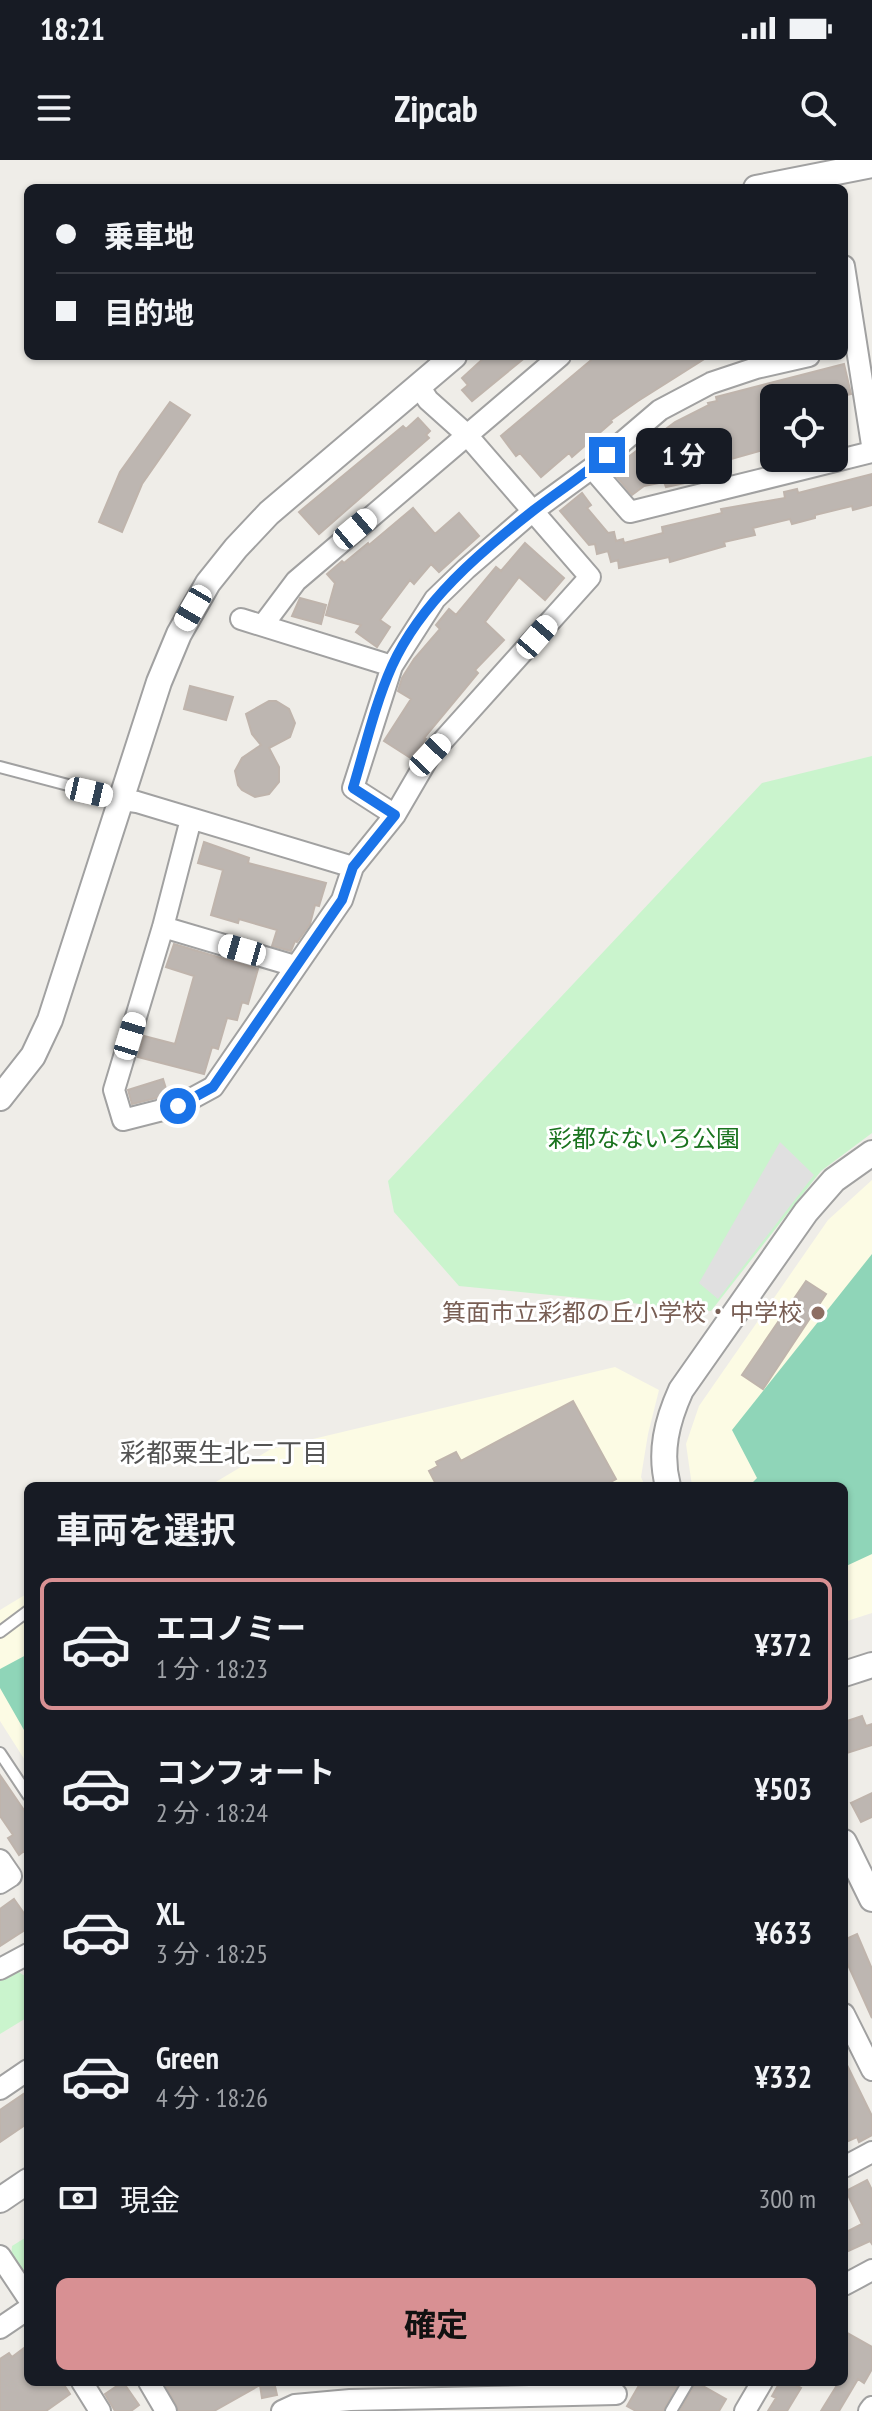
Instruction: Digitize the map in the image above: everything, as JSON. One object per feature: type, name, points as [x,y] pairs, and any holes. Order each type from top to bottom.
[{"type":"street","points":[[776,184],[872,165]]},
{"type":"street","points":[[848,320],[850,347],[872,445]]},
{"type":"street","points":[[0,1098],[33,1056],[50,1020],[159,682],[179,634],[208,583],[269,513],[449,360]]},
{"type":"street","points":[[263,625],[296,581],[555,360]]},
{"type":"street","points":[[395,815],[353,788],[392,666],[435,599],[533,511],[592,468],[660,410],[711,383],[791,360]]},
{"type":"street","points":[[191,819],[163,927],[114,1090],[123,1120],[178,1106],[213,1087],[342,900],[353,867],[395,815],[430,755],[590,577],[466,434],[428,400],[419,386]]},
{"type":"street","points":[[592,468],[630,512],[872,452]]},
{"type":"street","points":[[241,619],[392,666]]},
{"type":"street","points":[[123,800],[353,867]]},
{"type":"street","points":[[163,927],[295,966]]},
{"type":"street","points":[[667,1482],[664,1441],[669,1416],[681,1390],[806,1212],[834,1180],[872,1153]]},
{"type":"street","points":[[848,1673],[872,1665]]},
{"type":"street","points":[[848,1850],[872,1899]]},
{"type":"street","points":[[0,1860],[11,1876],[0,1883]]},
{"type":"street","points":[[0,1969],[24,1956]]},
{"type":"street","points":[[851,2048],[872,2070]]},
{"type":"street","points":[[0,2089],[24,2073]]},
{"type":"street","points":[[848,2165],[872,2152]]},
{"type":"street","points":[[0,2200],[24,2184]]},
{"type":"street","points":[[0,2256],[24,2292]]},
{"type":"street","points":[[859,2277],[872,2295]]},
{"type":"street","points":[[0,2328],[24,2312]]},
{"type":"street","points":[[84,2386],[100,2411]]},
{"type":"street","points":[[151,2386],[166,2411]]},
{"type":"street","points":[[745,2411],[760,2386]]},
{"type":"street","points":[[282,2411],[295,2405],[350,2400],[614,2396]]},
{"type":"lane","points":[[0,767],[123,800]]},
{"type":"lane","points":[[0,1632],[24,1614]]},
{"type":"lane","points":[[0,1753],[24,1789]]},
{"type":"lane","points":[[671,2411],[686,2386]]},
{"type":"shaded area","points":[[780,1142],[814,1175],[718,1299],[699,1283]]},
{"type":"shaded area","name":"箕面市立彩都の丘小学校・中学校","points":[[872,1180],[872,1613],[848,1621],[848,1482],[691,1482],[686,1444],[699,1406],[828,1220]]},
{"type":"shaded area","name":"箕面市立彩都の丘小学校・中学校","points":[[615,1367],[659,1390],[648,1434],[641,1477],[643,1482],[216,1482],[271,1449]]},
{"type":"shaded area","points":[[24,1595],[24,1759],[0,1721],[0,1610]]},
{"type":"green space","name":"彩都なないろ公園","points":[[872,756],[872,1133],[821,1171],[711,1311],[459,1286],[394,1212],[388,1181],[762,783]]},
{"type":"green space","points":[[872,1254],[872,1554],[848,1565],[848,1482],[753,1482],[757,1478],[732,1430]]},
{"type":"green space","points":[[24,1656],[24,1730],[0,1688],[0,1669]]},
{"type":"green space","points":[[15,1969],[24,1975],[24,2019],[0,2034],[0,1979]]},
{"type":"green space","points":[[24,2238],[24,2276],[11,2258],[12,2246]]},
{"type":"building","points":[[482,360],[522,360],[472,401],[462,390],[468,385],[462,378]]},
{"type":"building","points":[[591,360],[703,360],[611,420],[572,457],[569,453],[541,477],[520,453],[516,456],[501,436]]},
{"type":"building","points":[[844,364],[851,394],[848,395],[848,384],[766,384]]},
{"type":"building","points":[[760,386],[760,451],[724,461],[726,467],[692,475],[694,481],[666,487],[664,482],[644,486],[632,495],[611,470],[675,422],[717,401],[716,397]]},
{"type":"building","points":[[170,402],[190,415],[142,484],[122,532],[99,522],[120,472]]},
{"type":"building","points":[[418,418],[430,431],[426,435],[429,438],[319,534],[299,512],[403,426],[406,429]]},
{"type":"building","points":[[872,474],[872,505],[853,510],[852,506],[792,524],[790,519],[753,528],[755,535],[724,542],[725,546],[670,562],[669,557],[619,568],[618,560],[611,562],[608,551],[597,554],[595,544],[589,545],[560,511],[582,493],[591,505],[587,508],[608,533],[614,532],[616,541],[623,539],[624,543],[663,533],[662,527],[722,513],[721,509],[785,498],[784,492],[797,489],[798,493]]},
{"type":"building","points":[[413,508],[435,534],[459,513],[479,536],[439,572],[431,564],[414,584],[410,580],[380,620],[390,627],[377,647],[356,632],[361,625],[326,615],[335,583],[327,574],[369,545]]},
{"type":"building","points":[[525,543],[564,578],[545,600],[519,577],[485,622],[504,640],[475,670],[478,673],[424,738],[412,759],[384,741],[411,699],[398,691],[402,678],[440,629],[436,625],[449,609],[456,615],[496,567],[501,571]]},
{"type":"building","points":[[300,598],[326,605],[321,624],[292,616]]},
{"type":"building","points":[[190,686],[233,697],[226,720],[184,709]]},
{"type":"building","points":[[269,701],[276,701],[289,709],[295,723],[290,737],[269,748],[279,767],[279,782],[269,794],[255,797],[238,785],[235,771],[242,758],[261,745],[252,734],[246,714]]},
{"type":"building","points":[[204,842],[249,858],[248,863],[326,883],[310,924],[295,941],[291,951],[272,946],[277,930],[211,915],[223,870],[198,863]]},
{"type":"building","points":[[174,944],[258,969],[248,1004],[242,1002],[237,1020],[227,1018],[218,1049],[212,1047],[204,1074],[138,1057],[144,1036],[175,1044],[194,976],[166,967]]},
{"type":"building","points":[[163,1079],[168,1095],[132,1104],[128,1090]]},
{"type":"building","points":[[806,1281],[826,1294],[763,1389],[742,1375]]},
{"type":"building","points":[[573,1401],[616,1479],[610,1482],[435,1482],[429,1471],[438,1466],[436,1462],[456,1452],[461,1461]]},
{"type":"building","points":[[862,1716],[866,1726],[872,1724],[872,1745],[848,1753],[848,1721]]},
{"type":"building","points":[[0,1775],[24,1810],[24,1851],[19,1855],[8,1838],[13,1835],[0,1816]]},
{"type":"building","points":[[872,1793],[872,1817],[861,1822],[851,1803]]},
{"type":"building","points":[[14,1899],[24,1913],[24,1931],[0,1946],[0,1909]]},
{"type":"building","points":[[857,1934],[872,1969],[872,2018],[848,1965],[848,1938]]},
{"type":"building","points":[[848,2067],[872,2116],[872,2135],[859,2142],[857,2137],[848,2141]]},
{"type":"building","points":[[24,2094],[24,2126],[0,2142],[0,2110]]},
{"type":"building","points":[[867,2180],[872,2190],[872,2244],[870,2241],[848,2251],[848,2231],[862,2224],[848,2190]]},
{"type":"building","points":[[848,2333],[872,2347],[872,2369],[864,2383],[858,2379],[839,2411],[821,2411],[837,2386],[848,2386]]},
{"type":"building","points":[[24,2348],[24,2386],[65,2386],[70,2394],[46,2411],[0,2411],[0,2359],[9,2353],[12,2357]]},
{"type":"building","points":[[117,2386],[126,2386],[139,2405],[131,2411],[115,2411],[105,2394]]},
{"type":"building","points":[[166,2386],[258,2386],[214,2411],[179,2411]]},
{"type":"building","points":[[260,2386],[275,2386],[277,2395],[262,2398]]},
{"type":"building","points":[[639,2386],[677,2386],[663,2411],[636,2411],[627,2406]]},
{"type":"building","points":[[694,2386],[703,2386],[726,2399],[719,2411],[680,2411]]},
{"type":"building","points":[[778,2386],[801,2388],[787,2411],[768,2411],[776,2398],[772,2396]]},
{"type":"place","name":"箕面市立彩都の丘小学校・中学校","points":[[818,1313]]},
{"type":"district","name":"彩都粟生北二丁目","points":[[224,1453]]},
{"type":"route","points":[[178,1106],[213,1087],[342,900],[353,867],[395,815],[353,788],[392,666],[417,625],[435,599],[466,569],[533,511],[607,455]]}]
